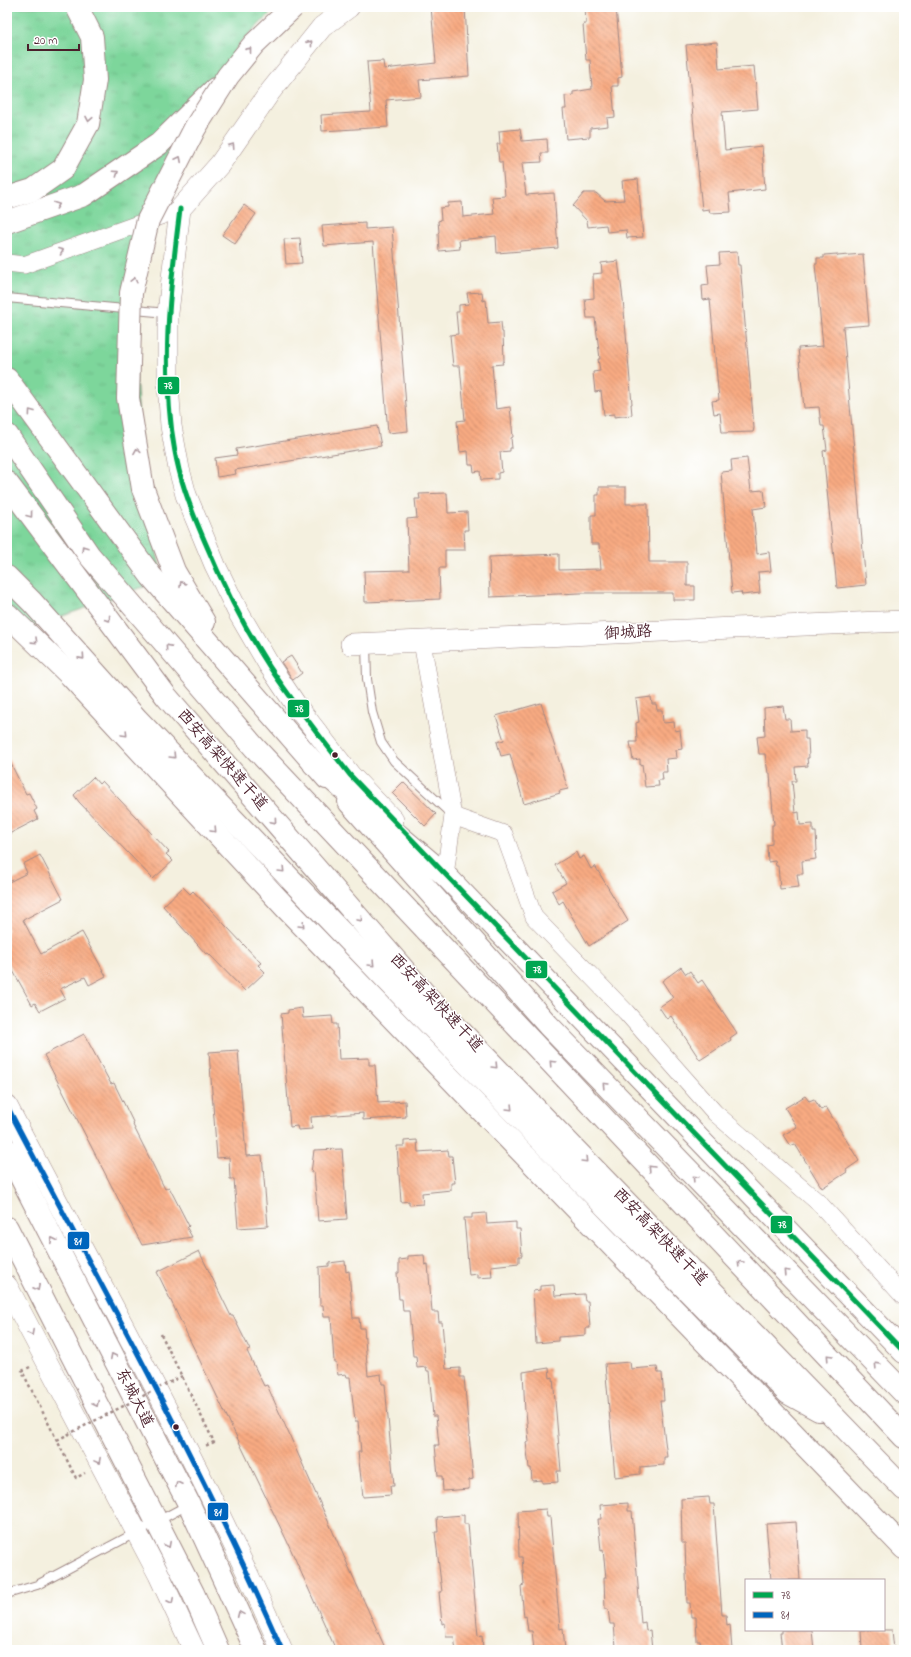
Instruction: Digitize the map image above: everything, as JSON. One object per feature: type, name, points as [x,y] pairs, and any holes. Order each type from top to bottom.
[{"type":"main road","points":[[7,198],[33,190],[63,169],[88,124],[95,80],[92,37],[77,7]]},
{"type":"main road","points":[[7,222],[84,195],[159,144],[228,76],[254,44],[293,7]]},
{"type":"main road","points":[[228,76],[195,128],[148,220],[131,293],[128,398],[143,489],[174,571],[230,666]]},
{"type":"main road","points":[[7,379],[151,576],[314,764],[548,1025],[904,1393]]},
{"type":"main road","name":"西安高架快速干道","points":[[7,435],[89,555],[261,754],[904,1437]]},
{"type":"main road","name":"西安高架快速干道","points":[[7,483],[166,696],[430,1000],[904,1489]]},
{"type":"main road","points":[[7,577],[32,602],[141,723],[551,1151],[788,1394],[840,1422]]},
{"type":"main road","points":[[7,614],[71,676],[286,908],[904,1548]]},
{"type":"main road","points":[[314,764],[445,875],[904,1352]]},
{"type":"main road","name":"东城大道","points":[[7,1150],[189,1504],[256,1650]]},
{"type":"main road","points":[[7,1228],[193,1593],[218,1650]]},
{"type":"street","points":[[7,263],[24,265],[180,209],[220,164],[270,92],[322,27],[349,7]]},
{"type":"street","points":[[180,209],[168,313],[168,384],[171,426],[179,469],[196,519],[238,612],[269,665],[298,708],[350,775],[445,875]]},
{"type":"street","name":"御城路","points":[[358,644],[904,621]]},
{"type":"street","points":[[422,642],[453,816],[445,875]]},
{"type":"street","points":[[453,816],[504,834],[534,917],[626,1012],[715,1113],[820,1204],[904,1297]]},
{"type":"street","points":[[7,1106],[159,1395],[250,1577],[282,1650]]},
{"type":"street","points":[[7,1286],[159,1576],[194,1650]]},
{"type":"lane","points":[[7,298],[168,313]]},
{"type":"lane","points":[[358,644],[367,679],[372,712],[381,742],[394,761],[453,816]]},
{"type":"lane","points":[[7,1594],[37,1586],[189,1504]]},
{"type":"path","points":[[162,1334],[214,1442],[205,1446],[202,1439]]},
{"type":"path","points":[[33,1374],[30,1367],[22,1371],[76,1478]]},
{"type":"path","points":[[57,1440],[182,1376]]},
{"type":"green space","points":[[7,7],[277,7],[239,44],[195,128],[131,293],[143,489],[163,580],[7,636]]},
{"type":"building","points":[[431,7],[465,7],[469,76],[419,80],[421,97],[386,100],[388,127],[322,131],[321,115],[371,112],[367,62],[383,61],[384,69],[436,63]]},
{"type":"building","points":[[585,7],[616,7],[622,77],[618,78],[618,86],[612,86],[615,117],[607,118],[608,126],[590,128],[590,137],[566,139],[563,109],[566,109],[565,96],[573,95],[573,92],[592,89],[590,60],[586,60],[583,24],[586,24]]},
{"type":"building","points":[[717,42],[719,69],[754,66],[758,109],[722,112],[725,150],[762,146],[765,189],[729,193],[731,212],[710,213],[709,209],[702,210],[686,45]]},
{"type":"building","points":[[520,129],[522,141],[547,139],[548,153],[541,153],[542,162],[522,163],[526,195],[554,193],[558,248],[497,253],[496,236],[459,240],[460,249],[439,251],[438,221],[441,220],[440,208],[448,207],[448,203],[462,202],[463,217],[494,214],[492,197],[505,196],[502,162],[499,162],[497,144],[500,144],[499,131]]},
{"type":"building","points":[[638,179],[643,237],[627,238],[626,230],[607,232],[606,225],[588,227],[587,221],[573,206],[584,193],[596,193],[605,201],[624,200],[622,181]]},
{"type":"building","points":[[244,205],[256,214],[235,244],[222,235]]},
{"type":"building","points":[[365,223],[365,229],[392,227],[408,431],[388,433],[373,242],[324,246],[322,226]]},
{"type":"building","points":[[300,238],[302,263],[286,264],[284,239]]},
{"type":"building","points":[[737,252],[738,265],[740,265],[754,428],[753,432],[722,433],[720,413],[714,414],[712,401],[719,400],[710,299],[703,300],[702,286],[709,285],[707,265],[720,264],[719,253]]},
{"type":"building","points":[[837,254],[837,256],[863,254],[869,325],[843,327],[866,585],[837,588],[823,451],[827,450],[824,426],[821,426],[819,407],[804,408],[798,348],[823,346],[815,264],[817,264],[817,258],[824,258],[824,255]]},
{"type":"building","points":[[618,261],[623,299],[632,415],[614,417],[614,414],[604,415],[601,391],[595,392],[593,372],[600,371],[598,359],[600,359],[595,318],[587,318],[585,299],[594,298],[593,274],[602,273],[601,263]]},
{"type":"building","points":[[482,292],[483,301],[486,300],[488,323],[501,322],[503,332],[504,361],[502,362],[503,364],[492,365],[496,409],[510,407],[513,437],[511,438],[512,448],[510,448],[510,451],[500,452],[502,472],[498,473],[498,479],[481,480],[480,471],[474,472],[473,465],[469,465],[468,451],[460,452],[457,421],[465,420],[460,366],[453,366],[450,335],[458,334],[456,312],[459,312],[459,305],[469,304],[467,293]]},
{"type":"building","points":[[377,426],[381,446],[235,470],[236,474],[217,477],[215,458],[237,455],[236,449]]},
{"type":"building","points":[[747,458],[751,491],[764,490],[766,507],[753,509],[757,554],[769,552],[771,571],[758,572],[760,593],[742,595],[741,592],[732,593],[721,472],[732,471],[731,460]]},
{"type":"building","points":[[599,487],[626,487],[626,504],[648,504],[649,562],[687,562],[687,586],[695,586],[695,600],[673,600],[673,593],[580,593],[490,597],[489,557],[559,554],[559,570],[601,569],[599,544],[591,544],[591,515],[596,515],[596,495],[599,495]]},
{"type":"building","points":[[447,493],[448,513],[467,512],[468,530],[464,530],[465,550],[445,550],[445,568],[439,568],[440,599],[365,602],[364,571],[409,570],[407,519],[417,518],[415,499],[420,499],[419,494]]},
{"type":"building","points":[[291,656],[302,673],[293,680],[281,662]]},
{"type":"building","points":[[651,697],[652,704],[656,704],[657,710],[662,710],[663,723],[674,722],[675,731],[680,730],[682,749],[676,750],[677,758],[666,759],[667,772],[662,772],[663,780],[658,780],[659,786],[645,787],[642,764],[640,765],[640,759],[633,760],[630,742],[637,742],[636,723],[639,722],[636,699]]},
{"type":"building","points":[[541,703],[568,789],[559,791],[560,793],[524,804],[510,754],[501,756],[497,742],[504,740],[496,716]]},
{"type":"building","points":[[783,706],[785,719],[790,719],[791,731],[805,730],[805,739],[808,739],[808,766],[795,767],[796,781],[792,781],[795,813],[799,812],[800,825],[813,824],[813,832],[816,832],[817,851],[815,852],[816,859],[802,861],[803,874],[797,874],[799,887],[780,889],[778,866],[776,866],[775,861],[768,862],[767,845],[772,844],[772,825],[774,825],[770,773],[768,773],[765,754],[759,754],[757,737],[765,736],[764,708]]},
{"type":"building","points":[[7,756],[26,794],[29,793],[37,809],[34,811],[38,819],[7,835]]},
{"type":"building","points":[[93,777],[99,784],[102,781],[169,852],[166,854],[173,861],[153,879],[74,795]]},
{"type":"building","points":[[403,782],[436,814],[425,826],[392,793]]},
{"type":"building","points":[[576,852],[579,859],[584,856],[591,869],[595,866],[628,921],[589,946],[563,901],[559,904],[552,891],[566,883],[555,865]]},
{"type":"building","points":[[40,855],[63,899],[23,920],[41,954],[82,932],[106,976],[89,985],[85,977],[60,989],[65,998],[40,1011],[35,1003],[32,1005],[7,960],[7,883],[27,873],[23,864]]},
{"type":"building","points":[[183,887],[190,894],[193,891],[261,963],[258,965],[265,972],[245,991],[208,953],[206,954],[163,906]]},
{"type":"building","points":[[681,967],[686,974],[690,971],[698,983],[702,980],[737,1033],[730,1038],[731,1040],[700,1060],[671,1016],[667,1019],[659,1007],[673,998],[662,981]]},
{"type":"building","points":[[302,1008],[303,1018],[332,1016],[333,1024],[337,1024],[339,1059],[369,1058],[369,1065],[375,1065],[378,1103],[405,1101],[406,1117],[363,1120],[363,1113],[311,1117],[312,1129],[298,1130],[297,1126],[290,1127],[281,1014],[288,1013],[288,1010]]},
{"type":"building","points":[[84,1034],[111,1084],[114,1083],[165,1189],[169,1187],[189,1226],[187,1228],[192,1237],[142,1245],[44,1055]]},
{"type":"building","points":[[238,1050],[246,1156],[262,1155],[268,1226],[238,1228],[234,1179],[230,1179],[229,1157],[217,1158],[209,1052]]},
{"type":"building","points":[[805,1096],[809,1101],[814,1099],[821,1110],[826,1107],[859,1161],[846,1170],[847,1172],[822,1188],[795,1144],[790,1146],[783,1135],[797,1127],[785,1108]]},
{"type":"building","points":[[417,1140],[418,1152],[448,1150],[449,1156],[452,1156],[455,1183],[451,1183],[451,1190],[422,1193],[423,1204],[409,1205],[409,1201],[401,1202],[397,1146],[404,1146],[404,1141]]},
{"type":"building","points":[[342,1149],[347,1219],[318,1221],[314,1172],[311,1173],[314,1150]]},
{"type":"building","points":[[486,1213],[487,1224],[516,1222],[516,1229],[520,1229],[522,1256],[519,1256],[519,1263],[491,1266],[492,1277],[477,1278],[477,1274],[469,1275],[464,1218],[472,1218],[472,1214]]},
{"type":"building","points":[[199,1251],[231,1316],[233,1316],[250,1350],[247,1351],[264,1386],[267,1385],[386,1650],[336,1650],[287,1541],[157,1272]]},
{"type":"building","points":[[424,1255],[425,1265],[428,1264],[432,1312],[438,1312],[439,1322],[442,1322],[446,1369],[460,1368],[460,1377],[464,1377],[473,1479],[469,1480],[469,1489],[443,1491],[442,1476],[438,1476],[435,1445],[439,1445],[436,1416],[433,1416],[429,1371],[427,1371],[426,1367],[417,1368],[416,1356],[413,1356],[409,1311],[403,1311],[402,1299],[399,1299],[397,1273],[399,1273],[399,1260],[408,1259],[408,1256]]},
{"type":"building","points":[[345,1261],[346,1272],[349,1271],[353,1318],[359,1318],[360,1328],[364,1328],[368,1376],[381,1374],[382,1384],[385,1384],[394,1486],[390,1486],[391,1495],[363,1497],[358,1452],[361,1452],[358,1421],[355,1421],[350,1377],[347,1377],[346,1374],[338,1375],[336,1362],[334,1362],[331,1317],[324,1317],[323,1305],[320,1305],[319,1267],[329,1266],[329,1263]]},
{"type":"building","points":[[554,1285],[555,1296],[584,1294],[585,1301],[588,1301],[590,1328],[586,1328],[586,1335],[558,1337],[558,1341],[536,1343],[533,1291],[540,1290],[540,1286]]},
{"type":"building","points":[[630,1362],[631,1369],[657,1367],[658,1373],[662,1373],[664,1401],[660,1401],[667,1457],[664,1457],[664,1465],[640,1467],[640,1474],[615,1477],[605,1364]]},
{"type":"building","points":[[549,1368],[550,1378],[553,1377],[561,1471],[557,1471],[558,1482],[542,1483],[542,1480],[532,1481],[531,1468],[529,1468],[526,1442],[529,1442],[525,1412],[523,1372]]},
{"type":"building","points":[[709,1497],[710,1504],[714,1504],[722,1615],[726,1615],[727,1625],[730,1624],[732,1650],[701,1650],[700,1641],[697,1641],[696,1617],[691,1617],[690,1603],[687,1603],[685,1543],[682,1543],[681,1499]]},
{"type":"building","points":[[628,1503],[628,1511],[632,1511],[641,1623],[645,1622],[646,1631],[650,1630],[652,1650],[618,1650],[618,1648],[616,1648],[614,1624],[610,1624],[608,1609],[605,1609],[604,1578],[606,1578],[603,1550],[601,1551],[598,1519],[601,1519],[600,1505]]},
{"type":"building","points":[[546,1509],[547,1517],[550,1517],[560,1629],[563,1628],[565,1650],[534,1650],[532,1631],[528,1631],[526,1616],[524,1617],[521,1586],[524,1585],[522,1557],[519,1557],[518,1511]]},
{"type":"building","points":[[464,1515],[464,1524],[468,1524],[478,1636],[482,1635],[483,1650],[456,1650],[454,1637],[446,1637],[445,1623],[442,1624],[439,1592],[442,1592],[435,1532],[438,1532],[437,1517]]},
{"type":"building","points":[[796,1522],[800,1579],[771,1579],[766,1524]]},
{"type":"building","points":[[892,1630],[894,1650],[862,1650],[861,1631]]},
{"type":"building","points":[[782,1631],[812,1631],[814,1650],[782,1650],[780,1633],[782,1633]]},
{"type":"transit line","name":"78","points":[[180,209],[170,296],[167,362],[168,395],[174,449],[187,498],[212,558],[243,621],[269,666],[298,708],[350,775],[904,1352]]},
{"type":"transit line","name":"81","points":[[7,1106],[184,1444],[251,1581],[282,1650]]}]
